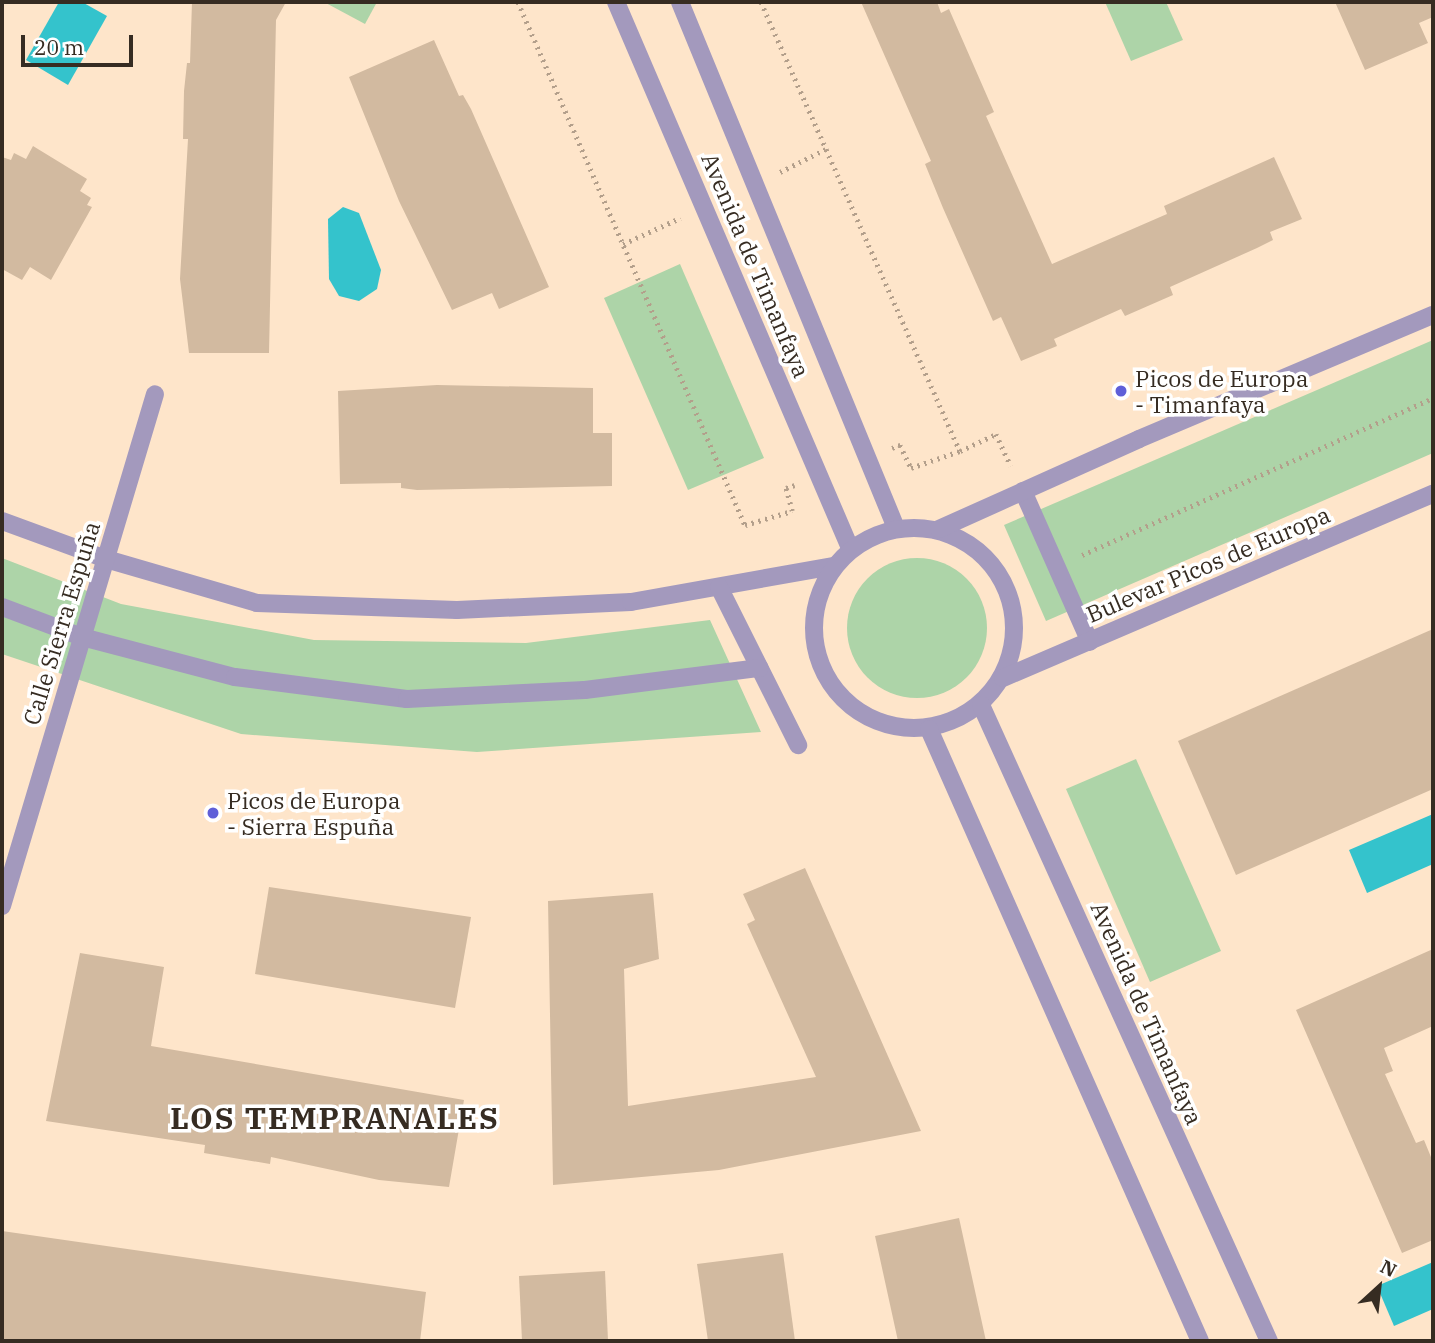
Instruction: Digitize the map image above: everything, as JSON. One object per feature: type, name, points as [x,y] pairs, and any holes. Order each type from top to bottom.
[{"type":"street","name":"Avenida de Timanfaya","points":[[616,2],[850,548]]},
{"type":"street","name":"Avenida de Timanfaya","points":[[680,2],[896,528]]},
{"type":"street","points":[[939,529],[997,569],[1016,625],[1003,678],[981,705],[956,721],[929,729],[880,724],[827,681],[813,625],[833,566],[850,548],[896,528],[939,529],[1433,315]]},
{"type":"street","name":"Calle Sierra Espuña","points":[[2,906],[155,394]]},
{"type":"street","points":[[1023,491],[1090,642]]},
{"type":"street","name":"Bulevar Picos de Europa","points":[[1003,678],[1433,494]]},
{"type":"street","points":[[2,521],[106,559],[257,603],[457,610],[631,602],[833,566]]},
{"type":"street","points":[[719,587],[798,745]]},
{"type":"street","points":[[2,607],[82,637],[235,677],[407,699],[585,690],[760,668]]},
{"type":"street","name":"Avenida de Timanfaya","points":[[981,705],[1269,1341]]},
{"type":"street","points":[[929,729],[1200,1341]]},
{"type":"path","points":[[518,2],[745,525],[792,511],[786,488],[820,477]]},
{"type":"path","points":[[761,2],[960,451]]},
{"type":"path","points":[[1058,566],[1433,398]]},
{"type":"path","points":[[868,459],[900,444],[911,468],[960,451],[996,434],[1023,491]]},
{"type":"green space","points":[[324,2],[377,2],[365,24]]},
{"type":"green space","points":[[1105,2],[1166,2],[1183,40],[1131,61]]},
{"type":"green space","points":[[680,264],[764,458],[688,490],[604,298]]},
{"type":"green space","points":[[1433,340],[1433,453],[1046,621],[1004,525]]},
{"type":"green space","points":[[2,558],[121,604],[314,640],[526,643],[710,620],[761,732],[477,752],[241,734],[2,654]]},
{"type":"green space","points":[[917,558],[944,563],[966,579],[982,601],[987,628],[982,655],[966,677],[944,693],[917,698],[890,693],[868,677],[852,655],[847,628],[852,601],[868,579],[890,563]]},
{"type":"green space","points":[[1136,759],[1221,951],[1150,982],[1066,789]]},
{"type":"water","points":[[59,2],[82,2],[107,16],[68,85],[26,60]]},
{"type":"water","points":[[343,207],[359,213],[381,270],[377,289],[359,301],[339,296],[329,279],[328,219]]},
{"type":"water","points":[[1433,814],[1433,864],[1367,893],[1349,850]]},
{"type":"water","points":[[1433,1262],[1433,1309],[1394,1326],[1377,1286]]},
{"type":"building","points":[[192,2],[286,2],[276,20],[269,353],[189,353],[180,279],[188,139],[183,139],[184,91],[187,63],[190,63]]},
{"type":"building","points":[[861,2],[937,2],[941,13],[949,9],[994,112],[986,116],[1052,264],[1167,214],[1164,206],[1274,157],[1302,219],[1270,232],[1273,240],[1170,287],[1173,295],[1125,316],[1121,309],[1054,339],[1057,346],[1021,361],[1001,317],[993,321],[925,164],[931,161]]},
{"type":"building","points":[[1335,2],[1433,2],[1433,17],[1419,23],[1428,43],[1365,70]]},
{"type":"building","points":[[434,40],[459,96],[463,95],[471,109],[549,287],[499,309],[492,293],[452,310],[399,201],[349,77]]},
{"type":"building","points":[[33,146],[87,179],[80,191],[91,198],[87,205],[92,207],[51,280],[30,267],[22,280],[2,269],[2,157],[11,160],[14,153],[26,159]]},
{"type":"building","points":[[437,385],[593,388],[593,433],[612,433],[612,486],[417,490],[401,488],[401,483],[340,484],[338,391]]},
{"type":"building","points":[[1433,629],[1433,789],[1236,875],[1178,741]]},
{"type":"building","points":[[805,868],[921,1131],[719,1170],[553,1185],[548,901],[653,893],[659,959],[624,969],[628,1106],[816,1077],[747,924],[755,920],[743,894]]},
{"type":"building","points":[[269,887],[471,917],[455,1008],[255,974]]},
{"type":"building","points":[[1433,949],[1433,1026],[1384,1048],[1393,1071],[1385,1074],[1416,1143],[1424,1140],[1433,1162],[1433,1240],[1402,1253],[1296,1010]]},
{"type":"building","points":[[80,953],[164,967],[151,1046],[464,1100],[449,1187],[379,1180],[271,1157],[270,1164],[204,1153],[205,1145],[46,1121]]},
{"type":"building","points":[[959,1218],[986,1341],[898,1341],[875,1236]]},
{"type":"building","points":[[2,1231],[426,1292],[420,1341],[2,1341]]},
{"type":"building","points":[[783,1253],[795,1341],[708,1341],[697,1264]]},
{"type":"building","points":[[605,1271],[608,1341],[522,1341],[519,1276]]},
{"type":"place","name":"Picos de Europa - Timanfaya","points":[[1121,391]]},
{"type":"place","name":"Picos de Europa - Sierra Espuña","points":[[213,813]]},
{"type":"district","name":"LOS TEMPRANALES","points":[[335,1118]]}]
